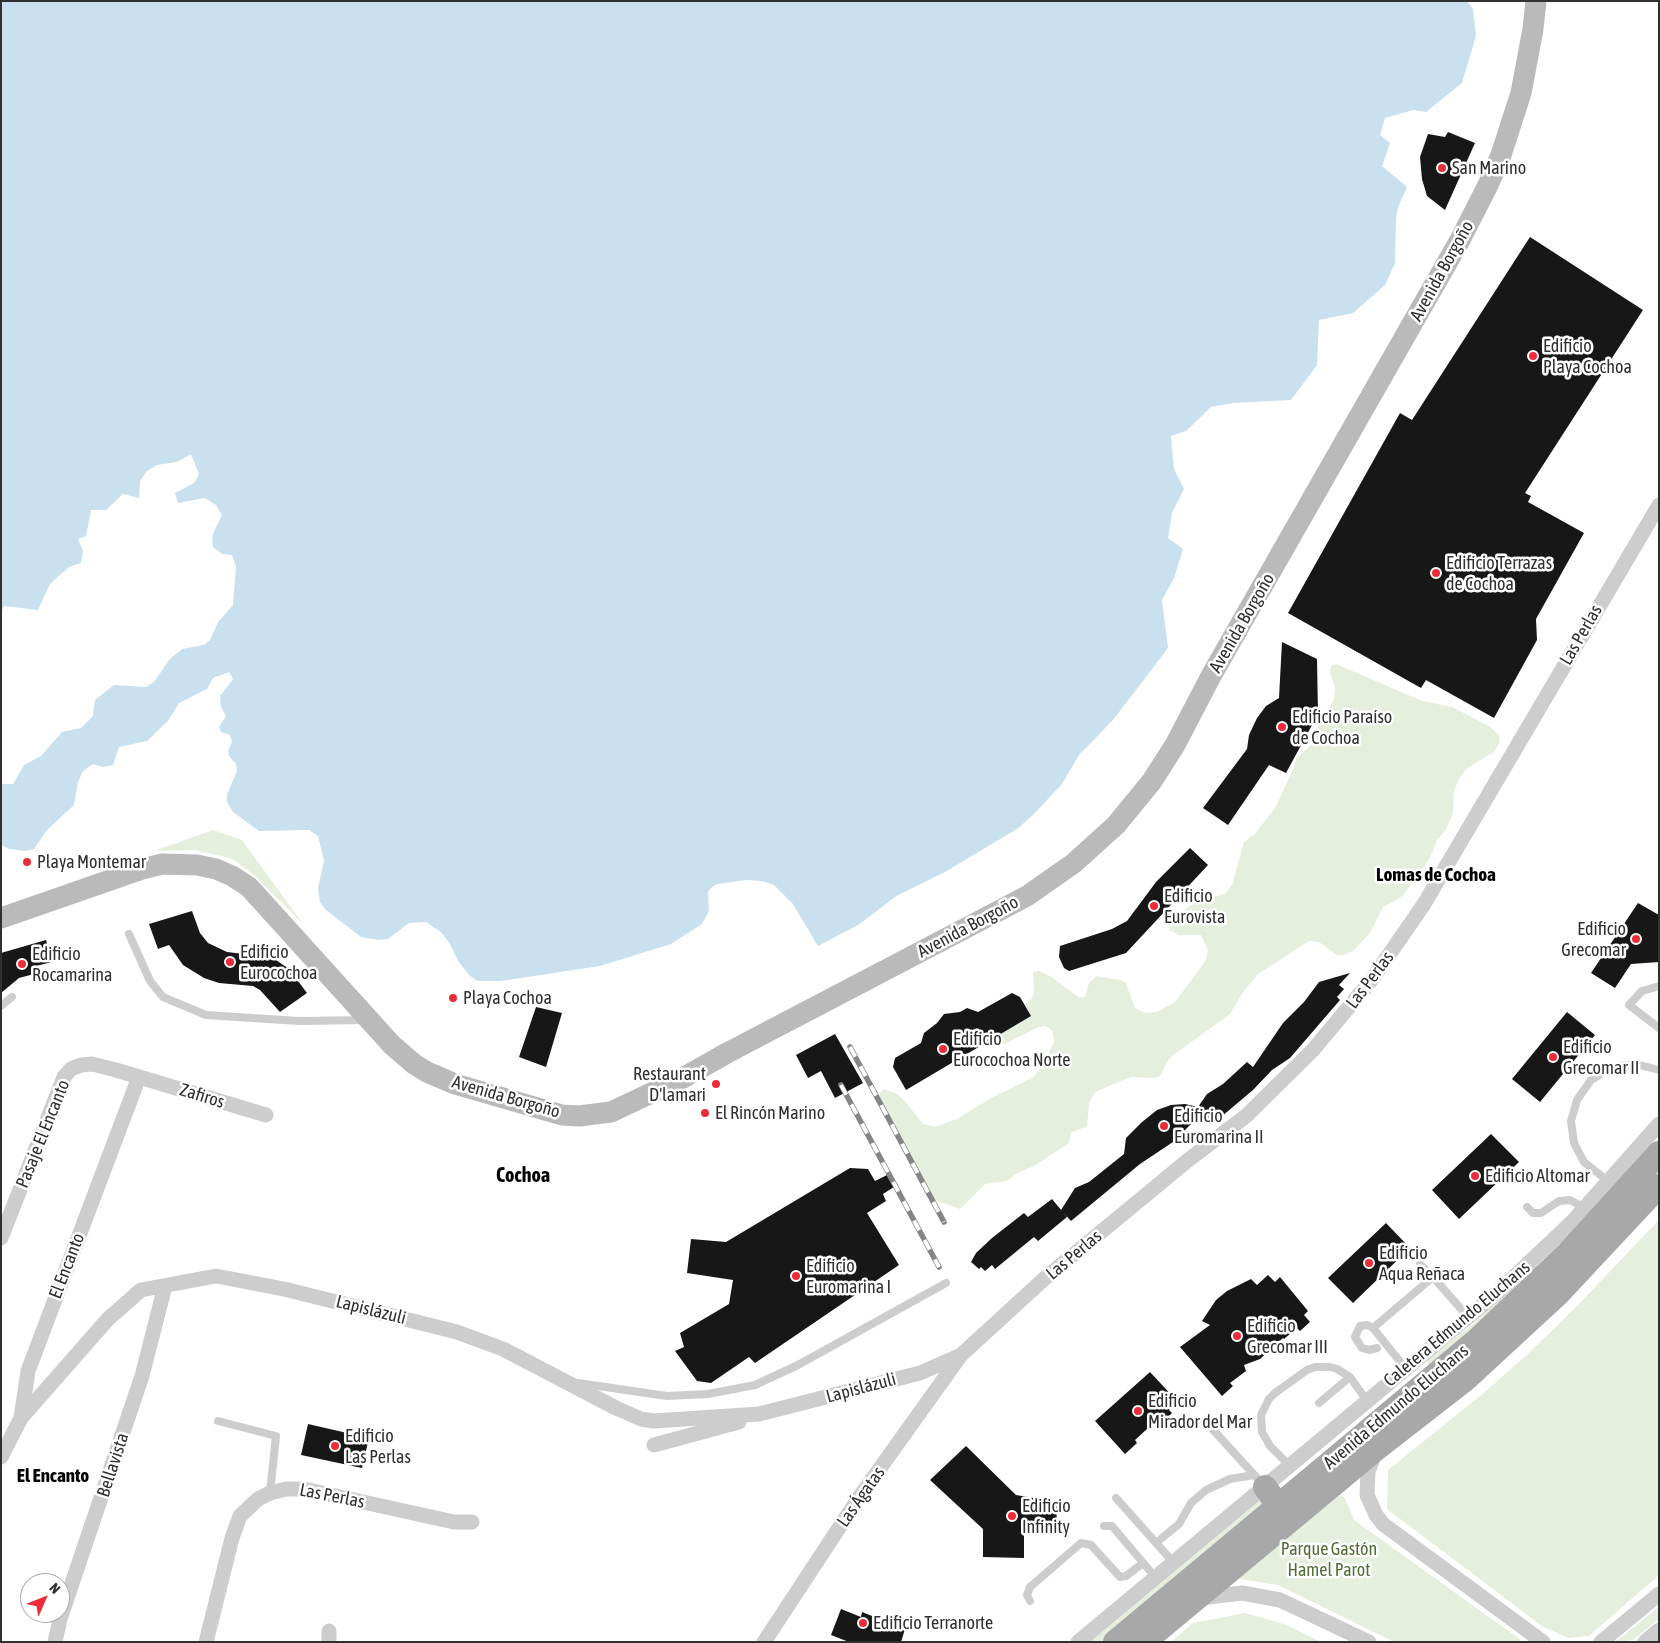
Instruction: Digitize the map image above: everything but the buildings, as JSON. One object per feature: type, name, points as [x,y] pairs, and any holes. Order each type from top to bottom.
[{"type":"main road","name":"Avenida Borgoño","points":[[1,918],[142,869],[162,864],[197,865],[216,870],[232,876],[249,887],[392,1045],[414,1064],[455,1084],[562,1115],[579,1116],[603,1114],[626,1106],[681,1080],[727,1053],[1027,896],[1052,880],[1096,845],[1135,804],[1176,745],[1211,676],[1460,240],[1488,185],[1512,124],[1528,62],[1536,1]]},
{"type":"main road","name":"Avenida Edmundo Eluchans","points":[[1115,1642],[1265,1489],[1477,1340],[1567,1254],[1659,1153]]},
{"type":"main road","name":"Avenida Edmundo Eluchans","points":[[1144,1642],[1376,1450],[1466,1379],[1512,1338],[1613,1237],[1659,1186]]},
{"type":"main road","points":[[1534,1259],[1585,1250],[1613,1237]]},
{"type":"main road","points":[[1265,1489],[1281,1516],[1279,1530]]},
{"type":"street","name":"Las Perlas","points":[[961,1355],[1044,1279],[1187,1160],[1246,1116],[1293,1070],[1344,1015],[1378,971],[1424,904],[1659,505]]},
{"type":"street","name":"Pasaje El Encanto","points":[[1,1238],[64,1077],[76,1067],[92,1064],[139,1077]]},
{"type":"street","name":"Zafiros","points":[[139,1077],[266,1115]]},
{"type":"street","name":"El Encanto","points":[[1,1457],[20,1418],[28,1371],[139,1077]]},
{"type":"street","name":"Caletera Edmundo Eluchans","points":[[1078,1642],[1265,1489],[1367,1401],[1469,1318],[1534,1259],[1584,1208],[1659,1124]]},
{"type":"street","name":"Lapislázuli","points":[[20,1418],[126,1301],[141,1290],[216,1276],[284,1289],[457,1332],[503,1348],[616,1408],[654,1421],[759,1414]]},
{"type":"street","name":"Bellavista","points":[[55,1642],[60,1619],[142,1376],[165,1286]]},
{"type":"street","name":"Lapislázuli","points":[[654,1445],[724,1427],[759,1414],[920,1373],[961,1355]]},
{"type":"street","name":"Las Ágatas","points":[[764,1642],[858,1499],[961,1355]]},
{"type":"street","points":[[1376,1450],[1368,1472],[1367,1495],[1376,1515],[1383,1524],[1543,1642]]},
{"type":"street","name":"Las Perlas","points":[[206,1642],[232,1538],[240,1516],[258,1499],[270,1493],[286,1489],[304,1489],[454,1522],[472,1522]]},
{"type":"street","points":[[1197,1598],[1211,1595],[1242,1594],[1280,1600],[1369,1642]]},
{"type":"street","points":[[1602,1642],[1659,1594]]},
{"type":"street","points":[[1645,1642],[1659,1630]]},
{"type":"lane","points":[[129,934],[150,981],[163,997],[206,1015],[299,1021],[370,1020]]},
{"type":"lane","points":[[1659,986],[1642,991],[1629,1005],[1659,1028]]},
{"type":"lane","points":[[1,1006],[12,997]]},
{"type":"lane","points":[[1609,1182],[1584,1162],[1578,1153],[1572,1132],[1572,1116],[1576,1100],[1591,1080],[1612,1067],[1636,1064],[1659,1070]]},
{"type":"lane","points":[[1527,1207],[1533,1213],[1541,1213],[1559,1201],[1570,1200],[1584,1208]]},
{"type":"lane","points":[[1420,1264],[1469,1318]]},
{"type":"lane","points":[[1373,1328],[1433,1277]]},
{"type":"lane","points":[[568,1382],[667,1396],[708,1394],[755,1385],[798,1365],[946,1283]]},
{"type":"lane","points":[[1377,1348],[1369,1350],[1362,1348],[1355,1337],[1360,1326],[1367,1325],[1373,1328],[1406,1369]]},
{"type":"lane","points":[[1290,1466],[1270,1446],[1262,1432],[1261,1415],[1269,1399],[1314,1367],[1337,1369],[1350,1378],[1367,1401]]},
{"type":"lane","points":[[1319,1403],[1350,1378]]},
{"type":"lane","points":[[218,1421],[276,1436],[270,1493]]},
{"type":"lane","points":[[1206,1422],[1265,1489]]},
{"type":"lane","points":[[1157,1542],[1179,1524],[1191,1503],[1206,1490],[1230,1479],[1265,1489]]},
{"type":"lane","points":[[1116,1498],[1174,1563]]},
{"type":"lane","points":[[1104,1526],[1112,1526],[1156,1578]]},
{"type":"lane","points":[[1030,1602],[1027,1595],[1030,1587],[1081,1543],[1091,1545],[1120,1577],[1126,1576],[1143,1563]]},
{"type":"green space","points":[[1336,664],[1422,701],[1452,707],[1489,726],[1498,734],[1500,740],[1495,751],[1466,769],[1459,779],[1454,791],[1453,814],[1445,831],[1437,840],[1430,858],[1403,896],[1383,907],[1370,933],[1353,951],[1337,955],[1319,942],[1309,941],[1258,974],[1243,992],[1230,1014],[1172,1056],[1160,1076],[1155,1078],[1131,1077],[1095,1092],[1089,1103],[1087,1127],[1071,1132],[1069,1143],[1034,1166],[1017,1173],[1007,1181],[985,1184],[960,1209],[927,1197],[891,1124],[880,1098],[880,1093],[884,1089],[895,1093],[904,1100],[923,1124],[935,1127],[957,1119],[991,1098],[1032,1078],[1043,1066],[1054,1042],[1053,1032],[1049,1028],[1039,1027],[1002,1045],[991,1045],[994,1037],[1032,998],[1034,993],[1033,972],[1039,971],[1050,976],[1080,998],[1085,997],[1089,983],[1097,976],[1121,980],[1126,983],[1135,1008],[1145,1013],[1157,1012],[1175,1002],[1205,962],[1208,950],[1201,935],[1179,935],[1169,930],[1173,919],[1196,901],[1225,894],[1232,885],[1244,842],[1254,835],[1275,808],[1293,770],[1296,759],[1313,743],[1319,722],[1334,700],[1335,688],[1330,672],[1331,666]]},
{"type":"green space","points":[[213,830],[242,840],[303,924],[255,876],[233,859],[195,850],[154,851]]},
{"type":"green space","points":[[1659,1220],[1659,1575],[1589,1636],[1568,1638],[1542,1626],[1387,1509],[1388,1470],[1485,1392],[1531,1351]]},
{"type":"green space","points":[[1546,1266],[1431,1367],[1426,1361],[1471,1326],[1535,1267]]},
{"type":"green space","name":"Parque Gastón Hamel Parot","points":[[1335,1493],[1345,1498],[1354,1520],[1521,1640],[1520,1642],[1394,1642],[1278,1585],[1233,1578]]},
{"type":"green space","points":[[1260,1500],[1265,1502],[1103,1642],[1088,1642]]},
{"type":"green space","points":[[1659,1607],[1659,1619],[1633,1640],[1615,1642]]},
{"type":"green space","points":[[1245,1613],[1287,1625],[1321,1642],[1171,1642],[1193,1623]]},
{"type":"water","points":[[1,1],[1467,1],[1473,9],[1476,36],[1462,83],[1426,112],[1413,110],[1385,118],[1380,135],[1390,143],[1382,166],[1407,187],[1398,207],[1396,219],[1395,263],[1385,285],[1353,313],[1319,320],[1317,365],[1291,400],[1233,403],[1211,407],[1186,431],[1171,436],[1174,469],[1184,489],[1172,513],[1168,538],[1183,549],[1174,578],[1162,600],[1168,648],[1113,720],[1079,755],[1062,784],[1033,815],[1017,829],[945,872],[898,895],[858,925],[818,946],[793,904],[774,885],[762,881],[746,880],[717,884],[712,887],[708,892],[709,911],[702,924],[671,944],[600,966],[501,981],[478,981],[470,976],[458,961],[450,944],[441,932],[426,922],[409,923],[388,939],[378,940],[361,937],[326,910],[320,902],[318,888],[324,861],[318,836],[309,830],[259,831],[233,812],[227,802],[227,794],[237,771],[236,764],[229,756],[228,751],[232,742],[230,735],[221,732],[219,727],[226,716],[221,707],[220,696],[233,679],[229,672],[213,678],[207,689],[179,703],[168,721],[147,741],[119,747],[113,765],[103,767],[93,764],[83,771],[78,782],[74,805],[47,830],[34,849],[24,851],[10,849],[1,845],[1,784],[13,784],[24,765],[41,756],[62,732],[81,728],[93,716],[95,700],[114,685],[146,687],[154,682],[170,659],[182,649],[204,645],[210,640],[218,622],[233,605],[236,566],[232,555],[222,554],[213,547],[212,536],[222,515],[216,505],[205,498],[178,503],[175,493],[194,483],[199,474],[191,454],[177,462],[157,465],[147,471],[140,481],[139,498],[123,494],[106,510],[91,510],[86,536],[78,539],[83,551],[81,563],[69,567],[50,584],[38,610],[4,606],[1,612]]},
{"type":"railway","points":[[850,1047],[944,1222]]},
{"type":"railway","points":[[841,1085],[939,1267]]},
{"type":"place","name":"San Marino","points":[[1442,168]]},
{"type":"place","name":"Edificio Playa Cochoa","points":[[1533,356]]},
{"type":"place","name":"Edificio Terrazas de Cochoa","points":[[1436,573]]},
{"type":"place","name":"Edificio Paraíso de Cochoa","points":[[1282,727]]},
{"type":"place","name":"Playa Montemar","points":[[27,862]]},
{"type":"place","name":"Edificio Eurovista","points":[[1154,906]]},
{"type":"place","name":"Edificio Grecomar","points":[[1636,939]]},
{"type":"place","name":"Edificio Eurocochoa","points":[[230,962]]},
{"type":"place","name":"Edificio Rocamarina","points":[[22,964]]},
{"type":"place","name":"Playa Cochoa","points":[[453,998]]},
{"type":"place","name":"Edificio Eurocochoa Norte","points":[[943,1049]]},
{"type":"place","name":"Edificio Grecomar II","points":[[1553,1057]]},
{"type":"place","name":"Restaurant D'lamari","points":[[716,1084]]},
{"type":"place","name":"El Rincón Marino","points":[[705,1113]]},
{"type":"place","name":"Edificio Euromarina II","points":[[1164,1126]]},
{"type":"place","name":"Edificio Altomar","points":[[1475,1176]]},
{"type":"place","name":"Edificio Aqua Reñaca","points":[[1369,1263]]},
{"type":"place","name":"Edificio Euromarina I","points":[[796,1276]]},
{"type":"place","name":"Edificio Grecomar III","points":[[1237,1336]]},
{"type":"place","name":"Edificio Mirador del Mar","points":[[1138,1411]]},
{"type":"place","name":"Edificio Las Perlas","points":[[335,1446]]},
{"type":"place","name":"Edificio Infinity","points":[[1012,1516]]},
{"type":"place","name":"Edificio Terranorte","points":[[863,1623]]},
{"type":"district","name":"Lomas de Cochoa","points":[[1436,875]]},
{"type":"district","name":"Cochoa","points":[[523,1176]]},
{"type":"district","name":"El Encanto","points":[[53,1476]]}]
